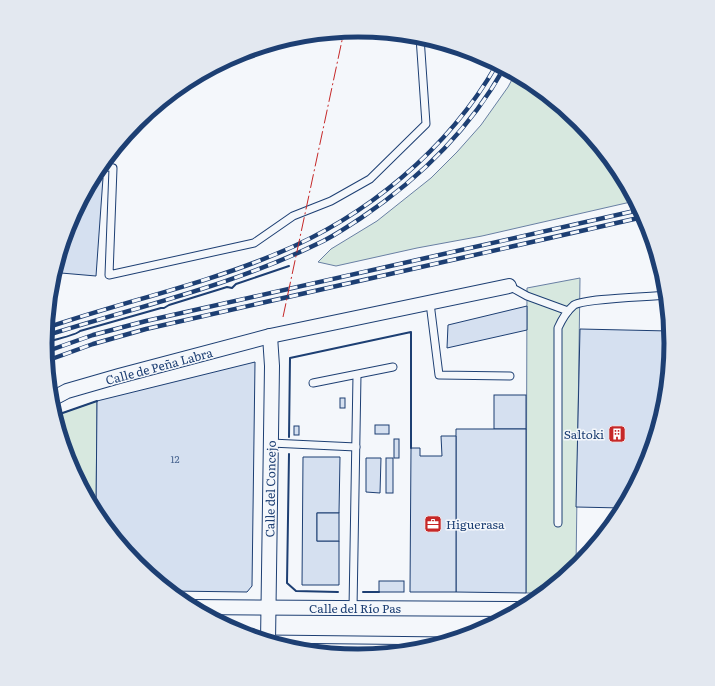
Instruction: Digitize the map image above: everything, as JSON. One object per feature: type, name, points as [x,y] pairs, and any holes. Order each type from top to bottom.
[{"type":"street","name":"Calle de Peña Labra","points":[[56,397],[68,391],[118,376],[270,336],[510,286]]},
{"type":"street","name":"Calle del Concejo","points":[[268,636],[272,366],[270,336]]},
{"type":"street","name":"Calle del Río Pas","points":[[202,607],[508,609]]},
{"type":"lane","points":[[108,167],[113,168],[109,275],[254,243],[293,216],[331,201],[370,179],[426,124],[420,44]]},
{"type":"lane","points":[[510,286],[527,296],[568,311]]},
{"type":"lane","points":[[558,523],[558,328],[568,311],[575,305],[588,301],[660,295]]},
{"type":"lane","points":[[430,302],[439,375],[510,376]]},
{"type":"lane","points":[[313,383],[394,367]]},
{"type":"lane","points":[[353,608],[357,375]]},
{"type":"lane","points":[[271,443],[356,447]]},
{"type":"lane","points":[[283,640],[428,641]]},
{"type":"shaded area","points":[[512,79],[544,100],[574,127],[588,141],[612,173],[629,202],[482,236],[417,248],[336,266],[318,262],[331,249],[377,221],[431,178],[481,125]]},
{"type":"shaded area","points":[[580,278],[576,557],[544,586],[534,593],[526,593],[527,288]]},
{"type":"shaded area","points":[[97,401],[96,502],[75,460],[60,414]]},
{"type":"building","points":[[100,178],[103,178],[96,276],[61,273],[62,264],[75,226],[92,190]]},
{"type":"building","points":[[527,306],[527,330],[447,348],[448,325]]},
{"type":"building","name":"Saltoki","points":[[580,329],[663,331],[663,363],[658,403],[647,441],[632,478],[615,508],[576,507]]},
{"type":"building","points":[[255,362],[252,586],[247,592],[178,591],[156,573],[127,545],[96,502],[97,401]]},
{"type":"building","points":[[494,395],[526,395],[526,429],[494,429]]},
{"type":"building","points":[[340,398],[345,398],[345,408],[340,408]]},
{"type":"building","points":[[375,425],[389,425],[389,434],[375,434]]},
{"type":"building","points":[[294,426],[299,426],[299,435],[294,435]]},
{"type":"building","points":[[456,429],[526,429],[526,593],[456,592]]},
{"type":"building","name":"Higuerasa","points":[[441,436],[456,436],[456,592],[410,592],[411,448],[420,448],[420,456],[442,456]]},
{"type":"building","points":[[394,439],[399,439],[399,458],[394,458]]},
{"type":"building","points":[[303,457],[340,457],[339,513],[317,513],[317,541],[339,541],[339,585],[302,585]]},
{"type":"building","points":[[366,458],[381,458],[380,493],[366,492]]},
{"type":"building","points":[[386,458],[393,458],[393,493],[386,493]]},
{"type":"building","points":[[317,513],[339,513],[339,541],[317,541]]},
{"type":"building","points":[[379,581],[404,581],[404,592],[379,592]]},
{"type":"railway","points":[[52,326],[220,275],[248,265],[309,239],[342,221],[373,200],[402,177],[429,152],[454,125],[477,95],[494,69]]},
{"type":"railway","points":[[52,334],[217,284],[284,259],[334,235],[361,218],[403,187],[442,151],[475,112],[501,73]]},
{"type":"railway","points":[[52,350],[93,335],[146,321],[633,211]]},
{"type":"railway","points":[[52,359],[93,344],[146,329],[637,218]]},
{"type":"wall","points":[[52,341],[78,333],[80,331],[164,308],[169,305],[227,287],[232,288],[236,284],[289,266]]},
{"type":"wall","points":[[289,437],[290,358],[411,332],[411,448]]},
{"type":"wall","points":[[60,414],[97,401]]},
{"type":"wall","points":[[289,454],[287,583],[296,591],[338,592]]},
{"type":"wall","points":[[363,592],[379,592]]},
{"type":"power","points":[[283,317],[343,38]]},
{"type":"place","name":"Saltoki","points":[[617,434]]},
{"type":"place","name":"Higuerasa","points":[[433,524]]}]
